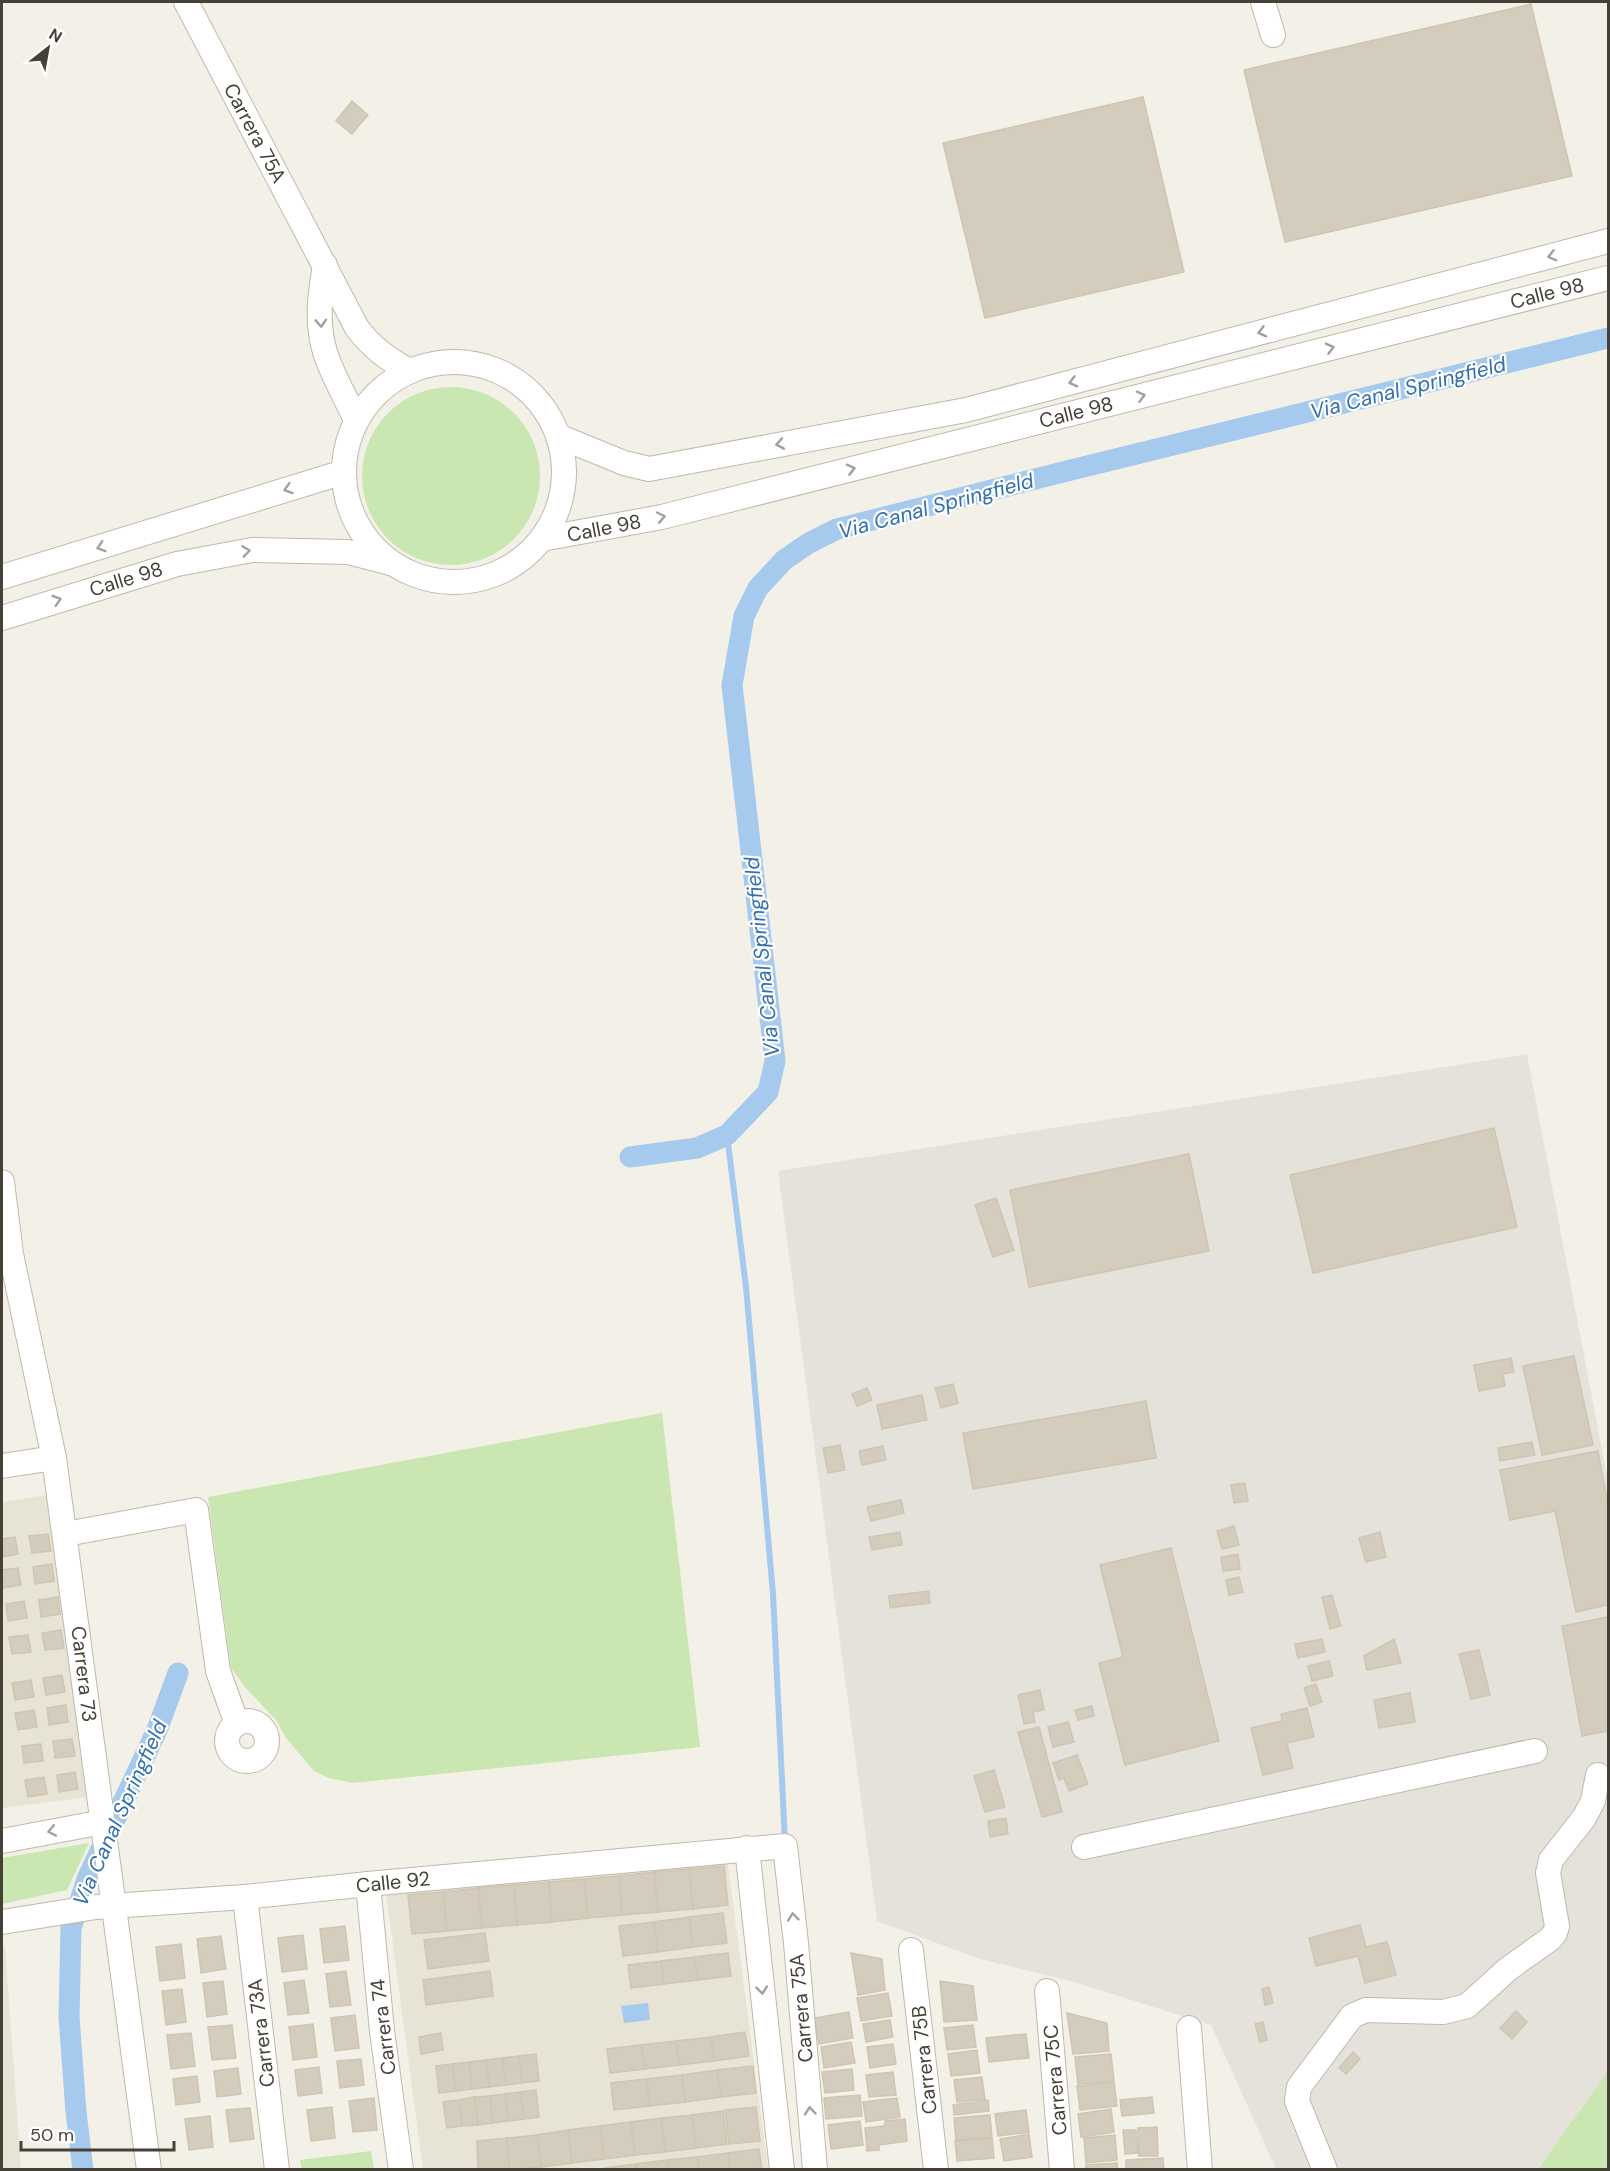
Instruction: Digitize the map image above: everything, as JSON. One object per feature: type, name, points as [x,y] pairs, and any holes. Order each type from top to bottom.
[{"type":"street","name":"Carrera 75A","points":[[186,2],[357,328],[369,344],[386,358],[409,371]]},
{"type":"street","points":[[1263,2],[1273,35]]},
{"type":"street","name":"Calle 98","points":[[558,436],[624,463],[649,469],[954,412],[1608,241]]},
{"type":"street","points":[[325,265],[319,301],[322,337],[326,353],[356,420]]},
{"type":"street","name":"Calle 98","points":[[542,539],[662,517],[1608,278]]},
{"type":"street","points":[[453,362],[480,365],[498,371],[514,379],[541,404],[558,436],[564,462],[563,490],[552,524],[530,553],[500,573],[464,582],[428,579],[395,564],[380,553],[357,525],[348,499],[344,472],[349,436],[356,420],[378,391],[409,371],[426,365],[453,362]]},
{"type":"street","name":"Calle 98","points":[[2,577],[344,472]]},
{"type":"street","name":"Calle 98","points":[[2,618],[177,564],[252,550],[348,552],[395,564]]},
{"type":"street","name":"Carrera 73","points":[[2,1182],[6,1248],[54,1458],[66,1534],[104,1835],[106,1906],[149,2169]]},
{"type":"street","points":[[2,1466],[54,1458]]},
{"type":"street","points":[[66,1534],[196,1510],[218,1671],[237,1724]]},
{"type":"street","points":[[1084,1847],[1535,1751]]},
{"type":"street","points":[[1325,2169],[1297,2101],[1299,2087],[1352,2016],[1366,2010],[1443,2012],[1467,2006],[1508,1969],[1550,1939],[1557,1926],[1548,1873],[1551,1860],[1584,1818],[1593,1801],[1598,1775]]},
{"type":"street","points":[[2,1841],[104,1835]]},
{"type":"street","name":"Carrera 75A","points":[[785,1846],[796,1943],[815,2169]]},
{"type":"street","name":"Calle 92","points":[[2,1922],[106,1906],[245,1897],[785,1846]]},
{"type":"street","name":"Carrera 75A","points":[[747,1848],[782,2169]]},
{"type":"street","name":"Carrera 74","points":[[368,1884],[382,2031],[401,2169]]},
{"type":"street","name":"Carrera 73A","points":[[245,1897],[277,2169]]},
{"type":"street","name":"Carrera 75B","points":[[911,1950],[936,2169]]},
{"type":"street","name":"Carrera 75C","points":[[1047,1991],[1062,2169]]},
{"type":"street","points":[[1189,2028],[1200,2169]]},
{"type":"shaded area","points":[[1527,1054],[1608,1482],[1608,1762],[1603,1768],[1608,1783],[1608,2071],[1538,2169],[1276,2169],[1211,2025],[1074,1982],[980,1959],[877,1921],[778,1171]]},
{"type":"shaded area","points":[[53,1494],[89,1797],[2,1808],[2,1502]]},
{"type":"shaded area","points":[[727,1858],[768,2169],[423,2169],[386,1893]]},
{"type":"shaded area","points":[[5,1945],[21,2169],[2,2169],[2,1946]]},
{"type":"green space","points":[[451,387],[485,394],[501,402],[514,413],[525,426],[533,442],[540,476],[533,510],[525,526],[514,539],[501,550],[485,558],[451,565],[417,558],[401,550],[388,539],[377,526],[369,510],[362,476],[369,442],[377,426],[388,413],[401,402],[417,394]]},
{"type":"green space","points":[[662,1413],[700,1747],[353,1783],[329,1778],[314,1771],[286,1738],[276,1720],[245,1687],[231,1668],[208,1497]]},
{"type":"green space","points":[[89,1843],[67,1890],[2,1904],[2,1858]]},
{"type":"green space","points":[[1608,2071],[1608,2169],[1538,2169]]},
{"type":"green space","points":[[371,2151],[374,2169],[302,2169],[300,2160]]},
{"type":"water","points":[[648,2003],[650,2020],[624,2023],[621,2006]]},
{"type":"building","points":[[1531,4],[1572,176],[1285,242],[1244,70]]},
{"type":"building","points":[[1143,97],[1184,272],[985,318],[943,143]]},
{"type":"building","points":[[352,101],[368,115],[352,134],[336,121]]},
{"type":"building","points":[[1494,1128],[1517,1227],[1313,1273],[1290,1175]]},
{"type":"building","points":[[1189,1154],[1209,1251],[1029,1287],[1010,1190]]},
{"type":"building","points":[[996,1198],[1014,1250],[993,1257],[975,1205]]},
{"type":"building","points":[[1574,1356],[1593,1445],[1542,1455],[1523,1366]]},
{"type":"building","points":[[1511,1358],[1514,1372],[1503,1374],[1505,1386],[1479,1391],[1474,1365]]},
{"type":"building","points":[[953,1384],[958,1403],[941,1408],[935,1388]]},
{"type":"building","points":[[867,1388],[872,1400],[857,1406],[852,1394]]},
{"type":"building","points":[[922,1395],[927,1420],[882,1429],[877,1405]]},
{"type":"building","points":[[1146,1401],[1156,1458],[973,1489],[963,1433]]},
{"type":"building","points":[[1532,1442],[1535,1455],[1500,1461],[1498,1448]]},
{"type":"building","points":[[840,1445],[845,1470],[828,1473],[823,1448]]},
{"type":"building","points":[[883,1446],[886,1460],[862,1465],[859,1451]]},
{"type":"building","points":[[1598,1451],[1608,1505],[1608,1605],[1576,1612],[1555,1511],[1510,1520],[1500,1470]]},
{"type":"building","points":[[1245,1483],[1248,1501],[1234,1503],[1231,1485]]},
{"type":"building","points":[[901,1500],[904,1513],[871,1521],[867,1507]]},
{"type":"building","points":[[1234,1526],[1239,1545],[1222,1549],[1217,1531]]},
{"type":"building","points":[[900,1532],[902,1545],[872,1550],[869,1537]]},
{"type":"building","points":[[1380,1532],[1386,1557],[1366,1562],[1359,1538]]},
{"type":"building","points":[[48,1534],[51,1551],[32,1553],[29,1536]]},
{"type":"building","points":[[15,1537],[18,1554],[2,1557],[2,1539]]},
{"type":"building","points":[[1171,1548],[1219,1741],[1125,1765],[1099,1663],[1123,1657],[1100,1565]]},
{"type":"building","points":[[1238,1554],[1240,1569],[1223,1571],[1221,1557]]},
{"type":"building","points":[[52,1564],[54,1581],[35,1584],[33,1567]]},
{"type":"building","points":[[18,1568],[21,1585],[2,1588],[2,1570]]},
{"type":"building","points":[[1239,1577],[1243,1592],[1229,1595],[1226,1580]]},
{"type":"building","points":[[929,1591],[930,1603],[890,1608],[889,1596]]},
{"type":"building","points":[[1332,1595],[1341,1626],[1330,1629],[1322,1597]]},
{"type":"building","points":[[58,1597],[60,1614],[41,1617],[39,1600]]},
{"type":"building","points":[[24,1601],[27,1618],[8,1621],[6,1604]]},
{"type":"building","points":[[1608,1617],[1608,1731],[1582,1736],[1562,1626]]},
{"type":"building","points":[[61,1630],[64,1648],[45,1650],[42,1633]]},
{"type":"building","points":[[28,1635],[31,1652],[12,1654],[9,1637]]},
{"type":"building","points":[[1322,1639],[1325,1652],[1298,1658],[1295,1644]]},
{"type":"building","points":[[1394,1639],[1401,1663],[1367,1670],[1364,1656]]},
{"type":"building","points":[[1479,1650],[1490,1695],[1471,1699],[1459,1654]]},
{"type":"building","points":[[1329,1661],[1333,1676],[1312,1681],[1308,1666]]},
{"type":"building","points":[[62,1675],[65,1692],[46,1695],[43,1678]]},
{"type":"building","points":[[31,1680],[34,1697],[15,1700],[12,1683]]},
{"type":"building","points":[[1316,1684],[1322,1702],[1310,1706],[1304,1688]]},
{"type":"building","points":[[1040,1690],[1044,1710],[1033,1712],[1035,1722],[1024,1724],[1018,1695]]},
{"type":"building","points":[[1410,1693],[1415,1722],[1379,1728],[1374,1700]]},
{"type":"building","points":[[66,1705],[68,1722],[49,1725],[47,1708]]},
{"type":"building","points":[[1092,1706],[1094,1716],[1078,1720],[1075,1710]]},
{"type":"building","points":[[1307,1708],[1314,1737],[1287,1743],[1293,1768],[1263,1775],[1251,1728],[1282,1721],[1281,1714]]},
{"type":"building","points":[[34,1710],[37,1727],[18,1730],[15,1713]]},
{"type":"building","points":[[1068,1722],[1074,1742],[1053,1747],[1048,1727]]},
{"type":"building","points":[[1039,1727],[1062,1812],[1042,1817],[1018,1732]]},
{"type":"building","points":[[72,1739],[75,1756],[55,1758],[53,1741]]},
{"type":"building","points":[[41,1744],[43,1761],[24,1763],[22,1746]]},
{"type":"building","points":[[1077,1755],[1088,1784],[1069,1791],[1064,1778],[1059,1780],[1053,1763]]},
{"type":"building","points":[[994,1770],[1005,1807],[985,1812],[974,1776]]},
{"type":"building","points":[[75,1772],[78,1789],[59,1792],[57,1775]]},
{"type":"building","points":[[44,1777],[47,1794],[28,1797],[25,1780]]},
{"type":"building","points":[[1006,1818],[1008,1834],[990,1837],[988,1821]]},
{"type":"building","points":[[724,1866],[728,1905],[693,1909],[689,1869]]},
{"type":"building","points":[[689,1869],[693,1909],[658,1912],[654,1872]]},
{"type":"building","points":[[654,1872],[658,1912],[622,1915],[619,1876]]},
{"type":"building","points":[[619,1876],[622,1915],[588,1918],[584,1879]]},
{"type":"building","points":[[584,1879],[588,1918],[552,1922],[549,1882]]},
{"type":"building","points":[[549,1882],[552,1922],[517,1925],[514,1885]]},
{"type":"building","points":[[514,1885],[517,1925],[482,1928],[478,1888]]},
{"type":"building","points":[[478,1888],[482,1928],[447,1931],[443,1892]]},
{"type":"building","points":[[443,1892],[447,1931],[412,1934],[408,1895]]},
{"type":"building","points":[[723,1913],[727,1943],[693,1947],[689,1917]]},
{"type":"building","points":[[689,1917],[693,1947],[658,1952],[654,1922]]},
{"type":"building","points":[[654,1922],[658,1952],[623,1956],[619,1926]]},
{"type":"building","points":[[1360,1925],[1366,1947],[1387,1942],[1396,1975],[1365,1983],[1358,1956],[1316,1966],[1309,1938]]},
{"type":"building","points":[[345,1926],[349,1960],[324,1963],[320,1929]]},
{"type":"building","points":[[485,1933],[489,1961],[428,1969],[424,1940]]},
{"type":"building","points":[[303,1935],[307,1969],[282,1972],[278,1938]]},
{"type":"building","points":[[221,1936],[226,1969],[201,1973],[197,1939]]},
{"type":"building","points":[[181,1944],[185,1978],[160,1981],[156,1947]]},
{"type":"building","points":[[728,1953],[731,1976],[698,1980],[694,1957]]},
{"type":"building","points":[[851,1953],[882,1959],[885,1990],[858,1995]]},
{"type":"building","points":[[694,1957],[698,1980],[664,1984],[661,1961]]},
{"type":"building","points":[[661,1961],[664,1984],[631,1988],[628,1965]]},
{"type":"building","points":[[346,1971],[351,2005],[330,2007],[326,1974]]},
{"type":"building","points":[[490,1971],[493,1996],[426,2005],[423,1980]]},
{"type":"building","points":[[304,1980],[309,2013],[288,2015],[284,1983]]},
{"type":"building","points":[[223,1981],[227,2014],[207,2017],[203,1983]]},
{"type":"building","points":[[940,1981],[973,1986],[977,2020],[944,2022]]},
{"type":"building","points":[[1269,1987],[1273,2003],[1265,2005],[1262,1989]]},
{"type":"building","points":[[182,1989],[186,2022],[166,2025],[162,1991]]},
{"type":"building","points":[[888,1993],[892,2016],[861,2021],[857,1998]]},
{"type":"building","points":[[1516,2011],[1527,2022],[1512,2039],[1500,2028]]},
{"type":"building","points":[[849,2012],[853,2038],[819,2044],[814,2018]]},
{"type":"building","points":[[1067,2013],[1107,2023],[1109,2051],[1073,2054]]},
{"type":"building","points":[[355,2015],[359,2048],[335,2051],[331,2018]]},
{"type":"building","points":[[890,2020],[893,2037],[866,2042],[863,2024]]},
{"type":"building","points":[[1263,2022],[1267,2040],[1260,2042],[1255,2024]]},
{"type":"building","points":[[313,2024],[317,2057],[293,2060],[289,2027]]},
{"type":"building","points":[[232,2025],[236,2058],[212,2060],[208,2027]]},
{"type":"building","points":[[973,2025],[976,2047],[947,2050],[944,2028]]},
{"type":"building","points":[[745,2032],[749,2056],[714,2061],[711,2037]]},
{"type":"building","points":[[191,2033],[195,2066],[171,2069],[167,2035]]},
{"type":"building","points":[[441,2033],[443,2050],[421,2054],[419,2037]]},
{"type":"building","points":[[1026,2034],[1029,2058],[989,2062],[986,2038]]},
{"type":"building","points":[[711,2037],[714,2061],[679,2065],[676,2041]]},
{"type":"building","points":[[676,2041],[679,2065],[645,2069],[641,2045]]},
{"type":"building","points":[[851,2042],[855,2063],[824,2068],[821,2047]]},
{"type":"building","points":[[893,2044],[896,2064],[870,2068],[867,2047]]},
{"type":"building","points":[[641,2045],[645,2069],[610,2073],[607,2049]]},
{"type":"building","points":[[977,2050],[980,2073],[951,2076],[948,2054]]},
{"type":"building","points":[[1353,2052],[1360,2059],[1346,2074],[1339,2068]]},
{"type":"building","points":[[536,2054],[539,2081],[522,2083],[519,2056]]},
{"type":"building","points":[[1111,2054],[1114,2081],[1078,2084],[1075,2057]]},
{"type":"building","points":[[519,2056],[522,2083],[506,2085],[502,2058]]},
{"type":"building","points":[[502,2058],[506,2085],[489,2087],[486,2060]]},
{"type":"building","points":[[361,2059],[364,2085],[340,2088],[337,2061]]},
{"type":"building","points":[[486,2060],[489,2087],[472,2089],[469,2062]]},
{"type":"building","points":[[469,2062],[472,2089],[456,2091],[452,2064]]},
{"type":"building","points":[[452,2064],[456,2091],[439,2093],[436,2066]]},
{"type":"building","points":[[753,2066],[756,2093],[721,2097],[717,2070]]},
{"type":"building","points":[[319,2067],[322,2093],[298,2096],[295,2070]]},
{"type":"building","points":[[238,2068],[241,2094],[217,2097],[214,2071]]},
{"type":"building","points":[[852,2069],[854,2090],[825,2093],[822,2072]]},
{"type":"building","points":[[717,2070],[721,2097],[685,2102],[682,2075]]},
{"type":"building","points":[[893,2072],[896,2095],[869,2097],[866,2075]]},
{"type":"building","points":[[682,2075],[685,2102],[650,2106],[646,2079]]},
{"type":"building","points":[[197,2076],[200,2102],[176,2105],[173,2079]]},
{"type":"building","points":[[982,2077],[985,2099],[957,2102],[954,2080]]},
{"type":"building","points":[[646,2079],[650,2106],[614,2110],[611,2083]]},
{"type":"building","points":[[1114,2082],[1117,2106],[1080,2110],[1077,2086]]},
{"type":"building","points":[[536,2090],[539,2117],[524,2119],[520,2092]]},
{"type":"building","points":[[520,2092],[524,2119],[508,2121],[505,2094]]},
{"type":"building","points":[[505,2094],[508,2121],[493,2123],[490,2096]]},
{"type":"building","points":[[860,2095],[862,2116],[826,2119],[824,2098]]},
{"type":"building","points":[[490,2096],[493,2123],[478,2125],[474,2097]]},
{"type":"building","points":[[474,2097],[478,2125],[462,2126],[459,2100]]},
{"type":"building","points":[[1152,2097],[1154,2113],[1122,2116],[1120,2100]]},
{"type":"building","points":[[374,2098],[377,2130],[353,2132],[349,2101]]},
{"type":"building","points":[[897,2098],[900,2117],[866,2122],[863,2102]]},
{"type":"building","points":[[459,2100],[462,2126],[447,2128],[443,2102]]},
{"type":"building","points":[[988,2100],[989,2111],[954,2115],[953,2105]]},
{"type":"building","points":[[332,2107],[335,2138],[311,2141],[307,2110]]},
{"type":"building","points":[[756,2107],[760,2141],[729,2144],[725,2110]]},
{"type":"building","points":[[250,2108],[254,2139],[230,2142],[226,2110]]},
{"type":"building","points":[[1111,2109],[1114,2132],[1081,2137],[1078,2114]]},
{"type":"building","points":[[1026,2110],[1029,2132],[998,2136],[995,2114]]},
{"type":"building","points":[[723,2111],[727,2144],[696,2148],[692,2115]]},
{"type":"building","points":[[692,2115],[696,2148],[665,2152],[661,2118]]},
{"type":"building","points":[[990,2115],[992,2137],[956,2140],[954,2118]]},
{"type":"building","points":[[210,2116],[213,2147],[189,2150],[185,2119]]},
{"type":"building","points":[[661,2118],[665,2152],[635,2155],[631,2122]]},
{"type":"building","points":[[905,2119],[907,2141],[879,2145],[879,2150],[867,2151],[865,2128],[885,2126],[885,2121]]},
{"type":"building","points":[[860,2121],[863,2145],[831,2149],[828,2125]]},
{"type":"building","points":[[631,2122],[635,2155],[604,2159],[600,2126]]},
{"type":"building","points":[[600,2126],[604,2159],[572,2163],[568,2130]]},
{"type":"building","points":[[1157,2127],[1158,2156],[1139,2156],[1138,2128]]},
{"type":"building","points":[[568,2130],[572,2163],[541,2167],[537,2135]]},
{"type":"building","points":[[1123,2130],[1136,2130],[1138,2153],[1125,2154]]},
{"type":"building","points":[[1029,2134],[1032,2157],[1004,2161],[1000,2139]]},
{"type":"building","points":[[537,2135],[541,2167],[509,2170],[507,2138]]},
{"type":"building","points":[[1115,2135],[1117,2160],[1086,2163],[1084,2138]]},
{"type":"building","points":[[507,2138],[509,2170],[478,2170],[477,2141]]},
{"type":"building","points":[[992,2138],[994,2158],[957,2161],[955,2141]]},
{"type":"building","points":[[759,2149],[762,2170],[730,2170],[728,2153]]},
{"type":"building","points":[[728,2153],[730,2170],[699,2170],[697,2157]]},
{"type":"building","points":[[697,2157],[699,2170],[668,2170],[667,2160]]},
{"type":"building","points":[[1163,2158],[1164,2170],[1126,2170],[1126,2160]]},
{"type":"building","points":[[667,2160],[668,2170],[636,2170],[636,2164]]},
{"type":"building","points":[[1117,2163],[1118,2170],[1086,2170],[1086,2165]]},
{"type":"building","points":[[636,2164],[636,2170],[605,2170],[605,2168]]},
{"type":"waterway","name":"Via Canal Springfield","points":[[630,1157],[697,1148],[727,1135],[768,1092],[775,1061],[732,685],[744,616],[758,588],[784,560],[809,543],[837,529],[1608,338]]},
{"type":"waterway","points":[[727,1135],[746,1287],[773,1594],[785,1842]]},
{"type":"waterway","name":"Via Canal Springfield","points":[[83,2170],[69,2017],[71,1928],[87,1879],[157,1730],[178,1673]]}]
